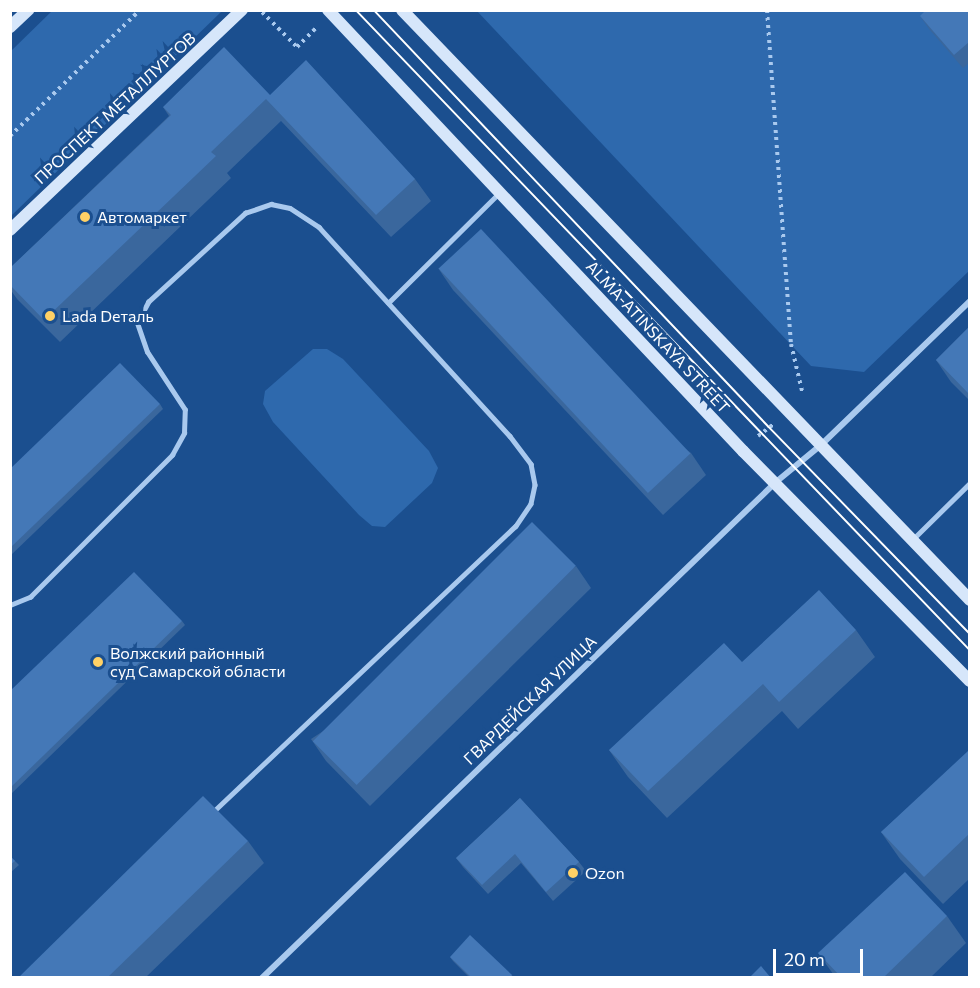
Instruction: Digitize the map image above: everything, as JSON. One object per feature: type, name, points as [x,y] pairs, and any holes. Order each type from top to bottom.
[{"type":"street","points":[[10,27],[28,10]]},
{"type":"street","name":"ПРОСПЕКТ МЕТАЛЛУРГОВ","points":[[10,230],[242,10]]},
{"type":"street","points":[[402,10],[969,600]]},
{"type":"street","name":"ALMA-ATINSKAYA STREET","points":[[329,12],[743,451],[776,482],[969,681]]},
{"type":"street","name":"ГВАРДЕЙСКАЯ УЛИЦА","points":[[262,978],[776,482],[820,445],[969,301]]},
{"type":"lane","points":[[388,303],[499,193]]},
{"type":"lane","points":[[10,605],[30,597],[172,455],[184,433],[185,410],[147,352],[137,323],[148,302],[245,213],[271,204],[290,208],[319,227],[510,436],[531,464],[535,485],[531,504],[516,526],[205,821]]},
{"type":"lane","points":[[912,540],[969,483]]},
{"type":"path","points":[[10,136],[140,10]]},
{"type":"path","points":[[261,10],[297,47],[329,12]]},
{"type":"path","points":[[743,451],[760,434],[790,413],[804,399],[791,344],[767,10]]},
{"type":"shaded area","points":[[53,10],[222,11],[11,216],[11,51]]},
{"type":"shaded area","points":[[477,11],[969,11],[969,271],[864,372],[811,366]]},
{"type":"shaded area","points":[[313,349],[327,349],[343,359],[429,451],[438,468],[432,483],[385,527],[372,526],[359,515],[273,422],[263,404],[265,391]]},
{"type":"building","points":[[926,10],[969,10],[969,42],[954,55],[920,16]]},
{"type":"building","points":[[224,47],[270,95],[306,60],[415,179],[376,215],[266,99],[211,152],[216,156],[44,320],[10,285],[10,268],[171,115],[163,107]]},
{"type":"building","points":[[481,229],[690,454],[648,493],[439,269]]},
{"type":"building","points":[[969,327],[969,394],[936,360]]},
{"type":"building","points":[[120,363],[160,404],[10,548],[10,469]]},
{"type":"building","points":[[532,522],[576,566],[357,785],[313,741]]},
{"type":"building","name":"Волжский районный суд Самарской области","points":[[134,572],[182,621],[10,788],[10,691]]},
{"type":"building","points":[[819,590],[856,630],[779,702],[763,684],[648,791],[609,750],[724,643],[742,662]]},
{"type":"building","points":[[968,751],[969,834],[924,877],[881,832]]},
{"type":"building","points":[[203,796],[248,841],[107,978],[18,978]]},
{"type":"building","points":[[520,798],[579,862],[546,892],[515,854],[482,885],[456,858]]},
{"type":"building","points":[[905,872],[947,916],[883,978],[842,978],[818,953]]},
{"type":"building","points":[[470,935],[512,975],[509,978],[472,978],[450,957]]},
{"type":"building","points":[[761,966],[771,978],[749,978]]},
{"type":"tram line","points":[[356,10],[970,650]]},
{"type":"tram line","points":[[374,10],[769,427],[970,634]]},
{"type":"place","name":"Автомаркет","points":[[85,217]]},
{"type":"place","name":"Lada Dеталь","points":[[50,316]]},
{"type":"place","name":"Волжский районный суд Самарской области","points":[[98,662]]},
{"type":"place","name":"Ozon","points":[[573,873]]}]
